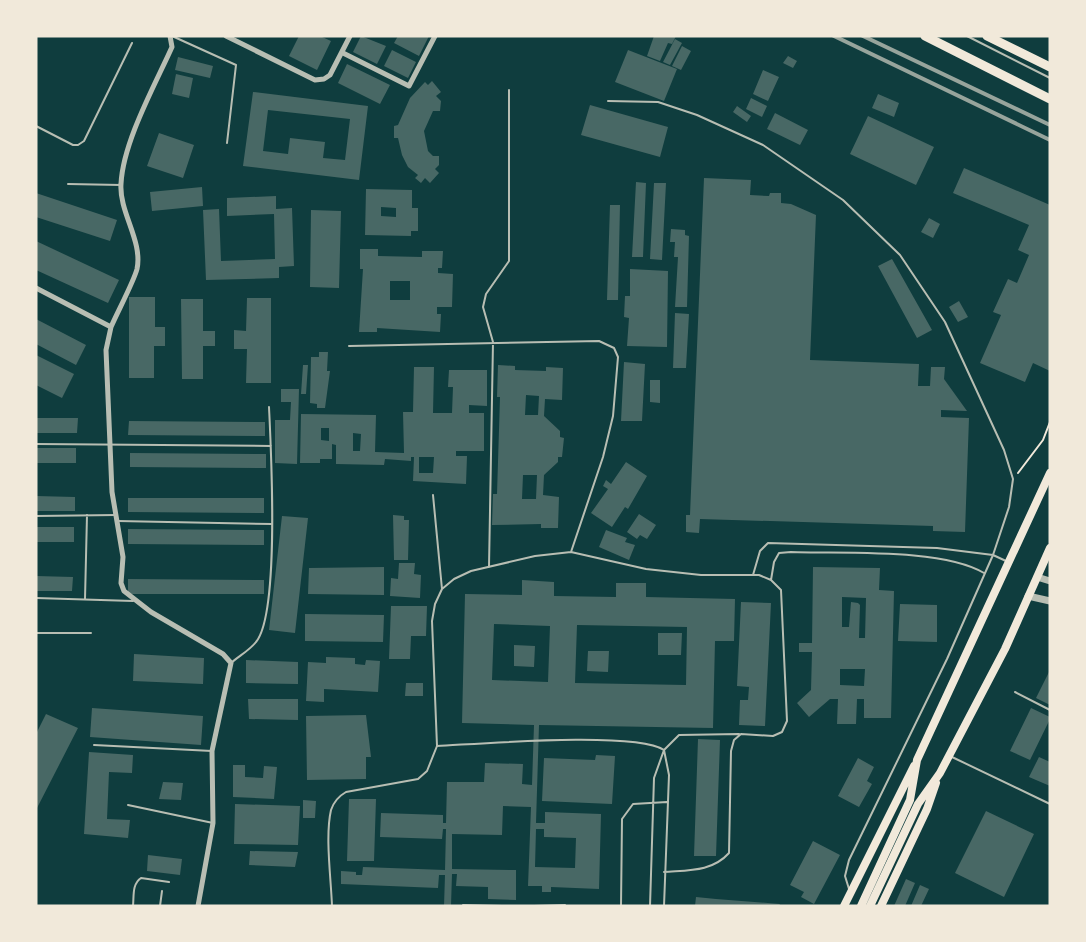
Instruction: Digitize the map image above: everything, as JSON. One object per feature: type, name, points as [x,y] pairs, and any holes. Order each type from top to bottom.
[{"type":"highway","points":[[925,36],[1050,99]]},
{"type":"highway","points":[[987,36],[1048,63]]},
{"type":"main road","points":[[844,906],[917,760],[1050,473]]},
{"type":"main road","points":[[882,906],[927,809],[940,772],[1005,649],[1050,548]]},
{"type":"main road","points":[[870,906],[914,802],[917,760]]},
{"type":"main road","points":[[861,906],[914,802],[940,772]]},
{"type":"street","points":[[171,36],[172,47],[133,140],[121,185],[138,257],[137,270],[111,327],[106,350],[111,446],[123,557],[121,583],[133,600],[223,654],[231,663],[212,751],[213,823],[198,906]]},
{"type":"street","points":[[226,36],[315,80],[324,80],[330,75],[350,36]]},
{"type":"street","points":[[343,53],[409,86],[435,36]]},
{"type":"street","points":[[36,288],[111,327]]},
{"type":"street","points":[[1037,577],[1050,581]]},
{"type":"street","points":[[1028,596],[1050,601]]},
{"type":"lane","points":[[171,36],[236,65],[226,143]]},
{"type":"lane","points":[[967,36],[1050,78]]},
{"type":"lane","points":[[36,126],[73,145],[84,141],[132,43]]},
{"type":"lane","points":[[489,567],[493,342],[483,307],[486,294],[509,261],[509,90]]},
{"type":"lane","points":[[608,101],[658,102],[697,115],[763,145],[843,200],[900,255],[945,322],[1004,450],[1013,479],[1009,507],[985,574],[947,659],[849,860],[845,876],[850,892]]},
{"type":"lane","points":[[68,184],[121,185]]},
{"type":"lane","points":[[349,346],[599,341],[614,348],[618,357],[613,416],[603,457],[571,552]]},
{"type":"lane","points":[[231,663],[256,642],[268,613],[272,524],[269,407]]},
{"type":"lane","points":[[36,444],[271,446]]},
{"type":"lane","points":[[433,495],[442,589]]},
{"type":"lane","points":[[36,516],[87,515],[272,524]]},
{"type":"lane","points":[[85,599],[87,515]]},
{"type":"lane","points":[[753,575],[760,551],[768,543],[937,548],[993,555],[1008,562]]},
{"type":"lane","points":[[332,906],[331,810],[337,798],[346,792],[408,783],[418,779],[427,771],[437,746],[432,621],[435,604],[442,589],[454,579],[489,567],[535,556],[571,552],[646,569],[701,575],[753,575],[771,580],[781,590],[787,721],[783,732],[773,736],[679,735],[664,750],[654,778],[650,906]]},
{"type":"lane","points":[[771,580],[774,562],[779,553],[791,552],[937,557],[970,565],[985,574]]},
{"type":"lane","points":[[36,598],[133,600]]},
{"type":"lane","points":[[36,633],[91,633]]},
{"type":"lane","points":[[1015,692],[1050,710]]},
{"type":"lane","points":[[664,872],[710,868],[722,862],[729,853],[731,751],[734,740],[741,734]]},
{"type":"lane","points":[[437,746],[599,740],[654,743],[664,750],[669,775],[664,906]]},
{"type":"lane","points":[[94,745],[212,751]]},
{"type":"lane","points":[[949,755],[1050,804]]},
{"type":"lane","points":[[534,906],[622,906],[622,819],[633,804],[667,802]]},
{"type":"lane","points":[[128,805],[213,823]]},
{"type":"lane","points":[[133,906],[137,879],[169,882]]},
{"type":"lane","points":[[160,906],[162,891]]},
{"type":"lane","points":[[463,904],[502,906]]},
{"type":"path","points":[[1013,479],[1042,440],[1050,422]]},
{"type":"building","points":[[299,36],[320,36],[331,41],[317,70],[289,56]]},
{"type":"building","points":[[361,36],[386,46],[377,64],[353,52]]},
{"type":"building","points":[[398,36],[429,36],[419,56],[394,43]]},
{"type":"building","points":[[654,36],[676,36],[672,44],[668,43],[660,61],[647,56]]},
{"type":"building","points":[[675,39],[682,43],[670,65],[663,62]]},
{"type":"building","points":[[682,46],[691,51],[681,70],[672,66]]},
{"type":"building","points":[[392,50],[416,62],[408,78],[384,66]]},
{"type":"building","points":[[628,50],[677,69],[664,101],[615,82]]},
{"type":"building","points":[[788,56],[797,61],[793,68],[783,63]]},
{"type":"building","points":[[178,57],[213,66],[210,78],[175,70]]},
{"type":"building","points":[[347,64],[390,85],[380,104],[338,83]]},
{"type":"building","points":[[763,70],[779,77],[768,101],[753,94]]},
{"type":"building","points":[[176,74],[193,78],[189,98],[172,94]]},
{"type":"building","points":[[432,81],[441,92],[436,96],[441,101],[440,111],[433,111],[424,131],[428,151],[433,156],[439,156],[439,165],[435,169],[439,173],[430,183],[425,178],[421,183],[415,178],[418,175],[408,167],[402,155],[398,138],[394,138],[394,126],[398,125],[410,98],[425,82],[428,85]]},
{"type":"building","points":[[253,92],[368,106],[359,180],[243,166]],"holes":[[[268,110],[350,119],[345,160],[323,158],[325,142],[290,138],[288,154],[263,151]]]},
{"type":"building","points":[[878,94],[899,103],[894,117],[872,108]]},
{"type":"building","points":[[751,98],[767,106],[762,117],[746,109]]},
{"type":"building","points":[[590,105],[668,127],[660,157],[581,135]]},
{"type":"building","points":[[737,106],[751,116],[747,122],[733,112]]},
{"type":"building","points":[[775,113],[808,130],[800,145],[767,129]]},
{"type":"building","points":[[868,116],[934,147],[916,185],[850,154]]},
{"type":"building","points":[[159,133],[194,145],[183,178],[147,166]]},
{"type":"building","points":[[964,168],[1050,205],[1050,371],[1033,363],[1025,382],[980,363],[1001,315],[993,312],[1008,279],[1017,283],[1029,255],[1018,250],[1029,225],[953,193]]},
{"type":"building","points":[[704,178],[751,180],[750,195],[769,196],[770,193],[781,193],[781,203],[791,204],[816,215],[810,360],[919,364],[918,386],[930,386],[931,367],[945,367],[944,379],[967,411],[941,410],[941,417],[969,418],[965,532],[933,531],[933,526],[700,519],[699,533],[686,532],[686,515],[690,515]]},
{"type":"building","points":[[636,182],[646,183],[643,257],[632,257]]},
{"type":"building","points":[[654,183],[666,183],[662,260],[650,259]]},
{"type":"building","points":[[202,187],[203,206],[152,211],[150,192]]},
{"type":"building","points":[[366,189],[412,190],[412,208],[418,208],[418,231],[411,231],[411,236],[365,235]],"holes":[[[381,207],[396,208],[396,217],[381,216]]]},
{"type":"building","points":[[36,193],[117,220],[110,241],[36,217]]},
{"type":"building","points":[[276,196],[276,209],[292,208],[294,266],[279,267],[279,278],[206,280],[203,210],[219,209],[221,261],[275,259],[274,214],[227,216],[227,198]]},
{"type":"building","points":[[610,205],[620,205],[618,300],[607,300]]},
{"type":"building","points":[[311,210],[341,211],[339,288],[310,287]]},
{"type":"building","points":[[929,218],[940,224],[933,238],[921,232]]},
{"type":"building","points":[[671,229],[685,230],[685,235],[689,236],[687,307],[675,307],[678,257],[674,257],[675,242],[670,242]]},
{"type":"building","points":[[36,241],[119,280],[108,303],[36,270]]},
{"type":"building","points":[[360,249],[378,249],[378,256],[422,257],[422,251],[443,251],[442,268],[438,268],[438,273],[453,274],[452,307],[437,307],[437,314],[441,314],[440,332],[377,328],[377,332],[359,332],[363,269],[360,269]],"holes":[[[390,281],[410,281],[410,300],[390,300]]]},
{"type":"building","points":[[892,259],[932,330],[917,338],[878,266]]},
{"type":"building","points":[[630,269],[668,271],[667,347],[627,346],[629,318],[624,317],[625,296],[630,296]]},
{"type":"building","points":[[129,297],[155,297],[155,327],[165,327],[165,346],[154,346],[154,378],[129,378]]},
{"type":"building","points":[[247,298],[271,298],[271,383],[246,383],[247,349],[234,349],[234,330],[246,331]]},
{"type":"building","points":[[181,299],[203,299],[203,331],[215,331],[215,346],[203,346],[203,379],[182,379]]},
{"type":"building","points":[[959,301],[968,317],[958,322],[949,307]]},
{"type":"building","points":[[675,313],[689,314],[686,368],[673,368]]},
{"type":"building","points":[[36,319],[86,345],[76,365],[36,344]]},
{"type":"building","points":[[319,352],[328,352],[327,371],[330,371],[325,408],[317,408],[317,404],[310,403],[311,357],[319,357]]},
{"type":"building","points":[[36,355],[74,374],[62,398],[36,385]]},
{"type":"building","points":[[624,362],[645,364],[642,421],[621,421]]},
{"type":"building","points":[[303,365],[308,365],[306,394],[301,394]]},
{"type":"building","points":[[498,365],[515,366],[515,370],[546,371],[546,367],[563,368],[562,400],[545,399],[544,416],[560,431],[560,437],[564,438],[562,457],[558,457],[558,462],[544,475],[543,495],[559,497],[558,528],[541,528],[541,524],[492,525],[493,494],[497,494],[500,397],[497,397]],"holes":[[[526,395],[539,396],[538,415],[525,415]],[[523,475],[537,475],[536,499],[522,499]]]},
{"type":"building","points":[[414,367],[434,367],[433,413],[452,413],[453,387],[448,387],[449,370],[487,370],[487,406],[469,405],[469,413],[484,413],[484,451],[456,451],[456,456],[467,456],[466,484],[413,481],[414,457],[411,457],[411,461],[385,459],[384,465],[336,464],[336,445],[332,444],[332,459],[320,459],[320,463],[300,463],[301,414],[376,415],[375,452],[404,453],[403,412],[413,412]],"holes":[[[321,428],[329,428],[329,441],[321,440]],[[353,433],[361,434],[360,451],[353,451]],[[419,457],[434,457],[433,473],[419,473]]]},
{"type":"building","points":[[650,380],[660,380],[660,403],[650,402]]},
{"type":"building","points":[[281,389],[299,389],[297,464],[275,463],[275,420],[290,420],[291,402],[281,402]]},
{"type":"building","points":[[36,418],[78,418],[77,433],[36,433]]},
{"type":"building","points":[[129,421],[265,422],[265,436],[128,435]]},
{"type":"building","points":[[36,448],[76,448],[76,463],[36,463]]},
{"type":"building","points":[[130,453],[266,454],[266,468],[130,467]]},
{"type":"building","points":[[626,462],[647,476],[628,509],[625,507],[612,527],[591,513],[608,489],[603,486],[606,480],[611,484]]},
{"type":"building","points":[[36,496],[75,497],[75,511],[36,511]]},
{"type":"building","points":[[128,498],[264,498],[264,513],[128,512]]},
{"type":"building","points":[[639,514],[656,525],[647,539],[640,535],[637,539],[627,532]]},
{"type":"building","points":[[393,515],[404,516],[404,520],[409,520],[408,560],[394,560]]},
{"type":"building","points":[[282,516],[308,518],[295,633],[269,630]]},
{"type":"building","points":[[36,527],[74,527],[74,542],[36,542]]},
{"type":"building","points":[[128,529],[264,530],[264,545],[128,544]]},
{"type":"building","points":[[606,530],[627,538],[625,542],[635,545],[629,560],[599,547]]},
{"type":"building","points":[[399,563],[415,563],[414,574],[421,575],[420,598],[390,596],[391,578],[398,579]]},
{"type":"building","points":[[384,567],[384,595],[308,594],[309,568]]},
{"type":"building","points":[[813,567],[880,568],[879,590],[894,591],[891,718],[864,718],[864,699],[857,699],[856,724],[837,724],[838,699],[830,699],[809,717],[797,703],[811,690],[812,652],[799,652],[799,643],[812,643]],"holes":[[[842,597],[866,598],[865,638],[859,638],[860,605],[858,603],[851,602],[849,627],[842,627]],[[840,669],[865,669],[864,686],[840,685]]]},
{"type":"building","points":[[36,576],[73,577],[72,591],[36,591]]},
{"type":"building","points":[[128,579],[264,580],[264,594],[128,594]]},
{"type":"building","points":[[522,580],[554,582],[554,596],[616,597],[616,583],[646,583],[646,597],[735,599],[734,641],[715,641],[713,728],[539,725],[536,823],[545,823],[545,812],[601,814],[599,889],[551,887],[551,892],[542,892],[542,886],[528,886],[531,807],[503,806],[502,835],[452,834],[452,869],[516,870],[516,900],[488,899],[488,887],[456,886],[457,874],[452,874],[451,906],[444,906],[445,875],[439,875],[438,888],[341,884],[341,871],[356,872],[356,875],[362,875],[363,867],[445,870],[446,829],[443,829],[442,839],[380,837],[381,813],[443,815],[443,823],[446,823],[447,782],[484,782],[485,763],[523,764],[522,784],[532,785],[534,725],[462,723],[465,594],[522,595]],"holes":[[[494,624],[550,626],[548,682],[492,680]],[[577,625],[687,627],[686,685],[575,683]],[[536,829],[544,829],[544,837],[576,838],[575,868],[535,867]]]},
{"type":"building","points":[[741,602],[771,603],[765,726],[739,725],[740,700],[748,700],[749,687],[737,686]]},
{"type":"building","points":[[900,604],[937,605],[937,642],[898,641]]},
{"type":"building","points":[[391,606],[427,606],[426,636],[411,636],[410,659],[389,659]]},
{"type":"building","points":[[305,614],[384,615],[383,642],[305,641]]},
{"type":"building","points":[[658,633],[682,633],[681,655],[658,655]]},
{"type":"building","points":[[514,645],[535,646],[534,667],[514,666]]},
{"type":"building","points":[[588,651],[609,651],[608,672],[587,671]]},
{"type":"building","points":[[134,654],[204,658],[203,684],[133,681]]},
{"type":"building","points":[[326,657],[355,658],[355,664],[365,665],[366,660],[380,661],[378,692],[324,689],[324,702],[306,701],[308,662],[326,663]]},
{"type":"building","points":[[246,660],[298,662],[298,684],[246,683]]},
{"type":"building","points":[[1050,670],[1050,705],[1036,698]]},
{"type":"building","points":[[406,683],[423,683],[423,696],[405,696]]},
{"type":"building","points":[[248,699],[298,699],[298,720],[249,719]]},
{"type":"building","points":[[92,708],[203,716],[201,745],[90,737]]},
{"type":"building","points":[[1031,708],[1050,719],[1030,760],[1010,751]]},
{"type":"building","points":[[46,714],[78,728],[36,810],[36,734]]},
{"type":"building","points":[[366,715],[371,757],[366,757],[366,779],[307,780],[306,716]]},
{"type":"building","points":[[698,739],[720,740],[716,856],[694,856]]},
{"type":"building","points":[[89,752],[133,755],[132,773],[109,772],[107,819],[130,820],[128,838],[84,834]]},
{"type":"building","points":[[596,755],[615,756],[612,804],[542,801],[544,758],[595,760]]},
{"type":"building","points":[[1039,757],[1050,762],[1050,786],[1029,777]]},
{"type":"building","points":[[858,758],[874,767],[867,781],[872,784],[859,807],[838,796]]},
{"type":"building","points":[[233,765],[245,765],[245,777],[263,778],[264,766],[277,767],[274,799],[233,797]]},
{"type":"building","points":[[163,782],[183,783],[181,800],[159,799]]},
{"type":"building","points":[[349,799],[376,799],[374,861],[347,861]]},
{"type":"building","points":[[303,800],[316,801],[315,818],[303,818]]},
{"type":"building","points":[[235,804],[300,806],[298,845],[234,844]]},
{"type":"building","points":[[986,811],[1034,834],[1004,897],[955,873]]},
{"type":"building","points":[[813,841],[840,855],[814,904],[801,897],[804,892],[790,885]]},
{"type":"building","points":[[250,851],[298,852],[295,867],[249,865]]},
{"type":"building","points":[[148,855],[182,859],[180,875],[147,871]]},
{"type":"building","points":[[906,879],[915,883],[905,906],[894,906]]},
{"type":"building","points":[[920,885],[929,889],[921,906],[911,906]]},
{"type":"building","points":[[696,897],[780,904],[779,906],[695,906]]},
{"type":"railway","points":[[834,36],[1050,140]]},
{"type":"railway","points":[[863,36],[1050,125]]}]
